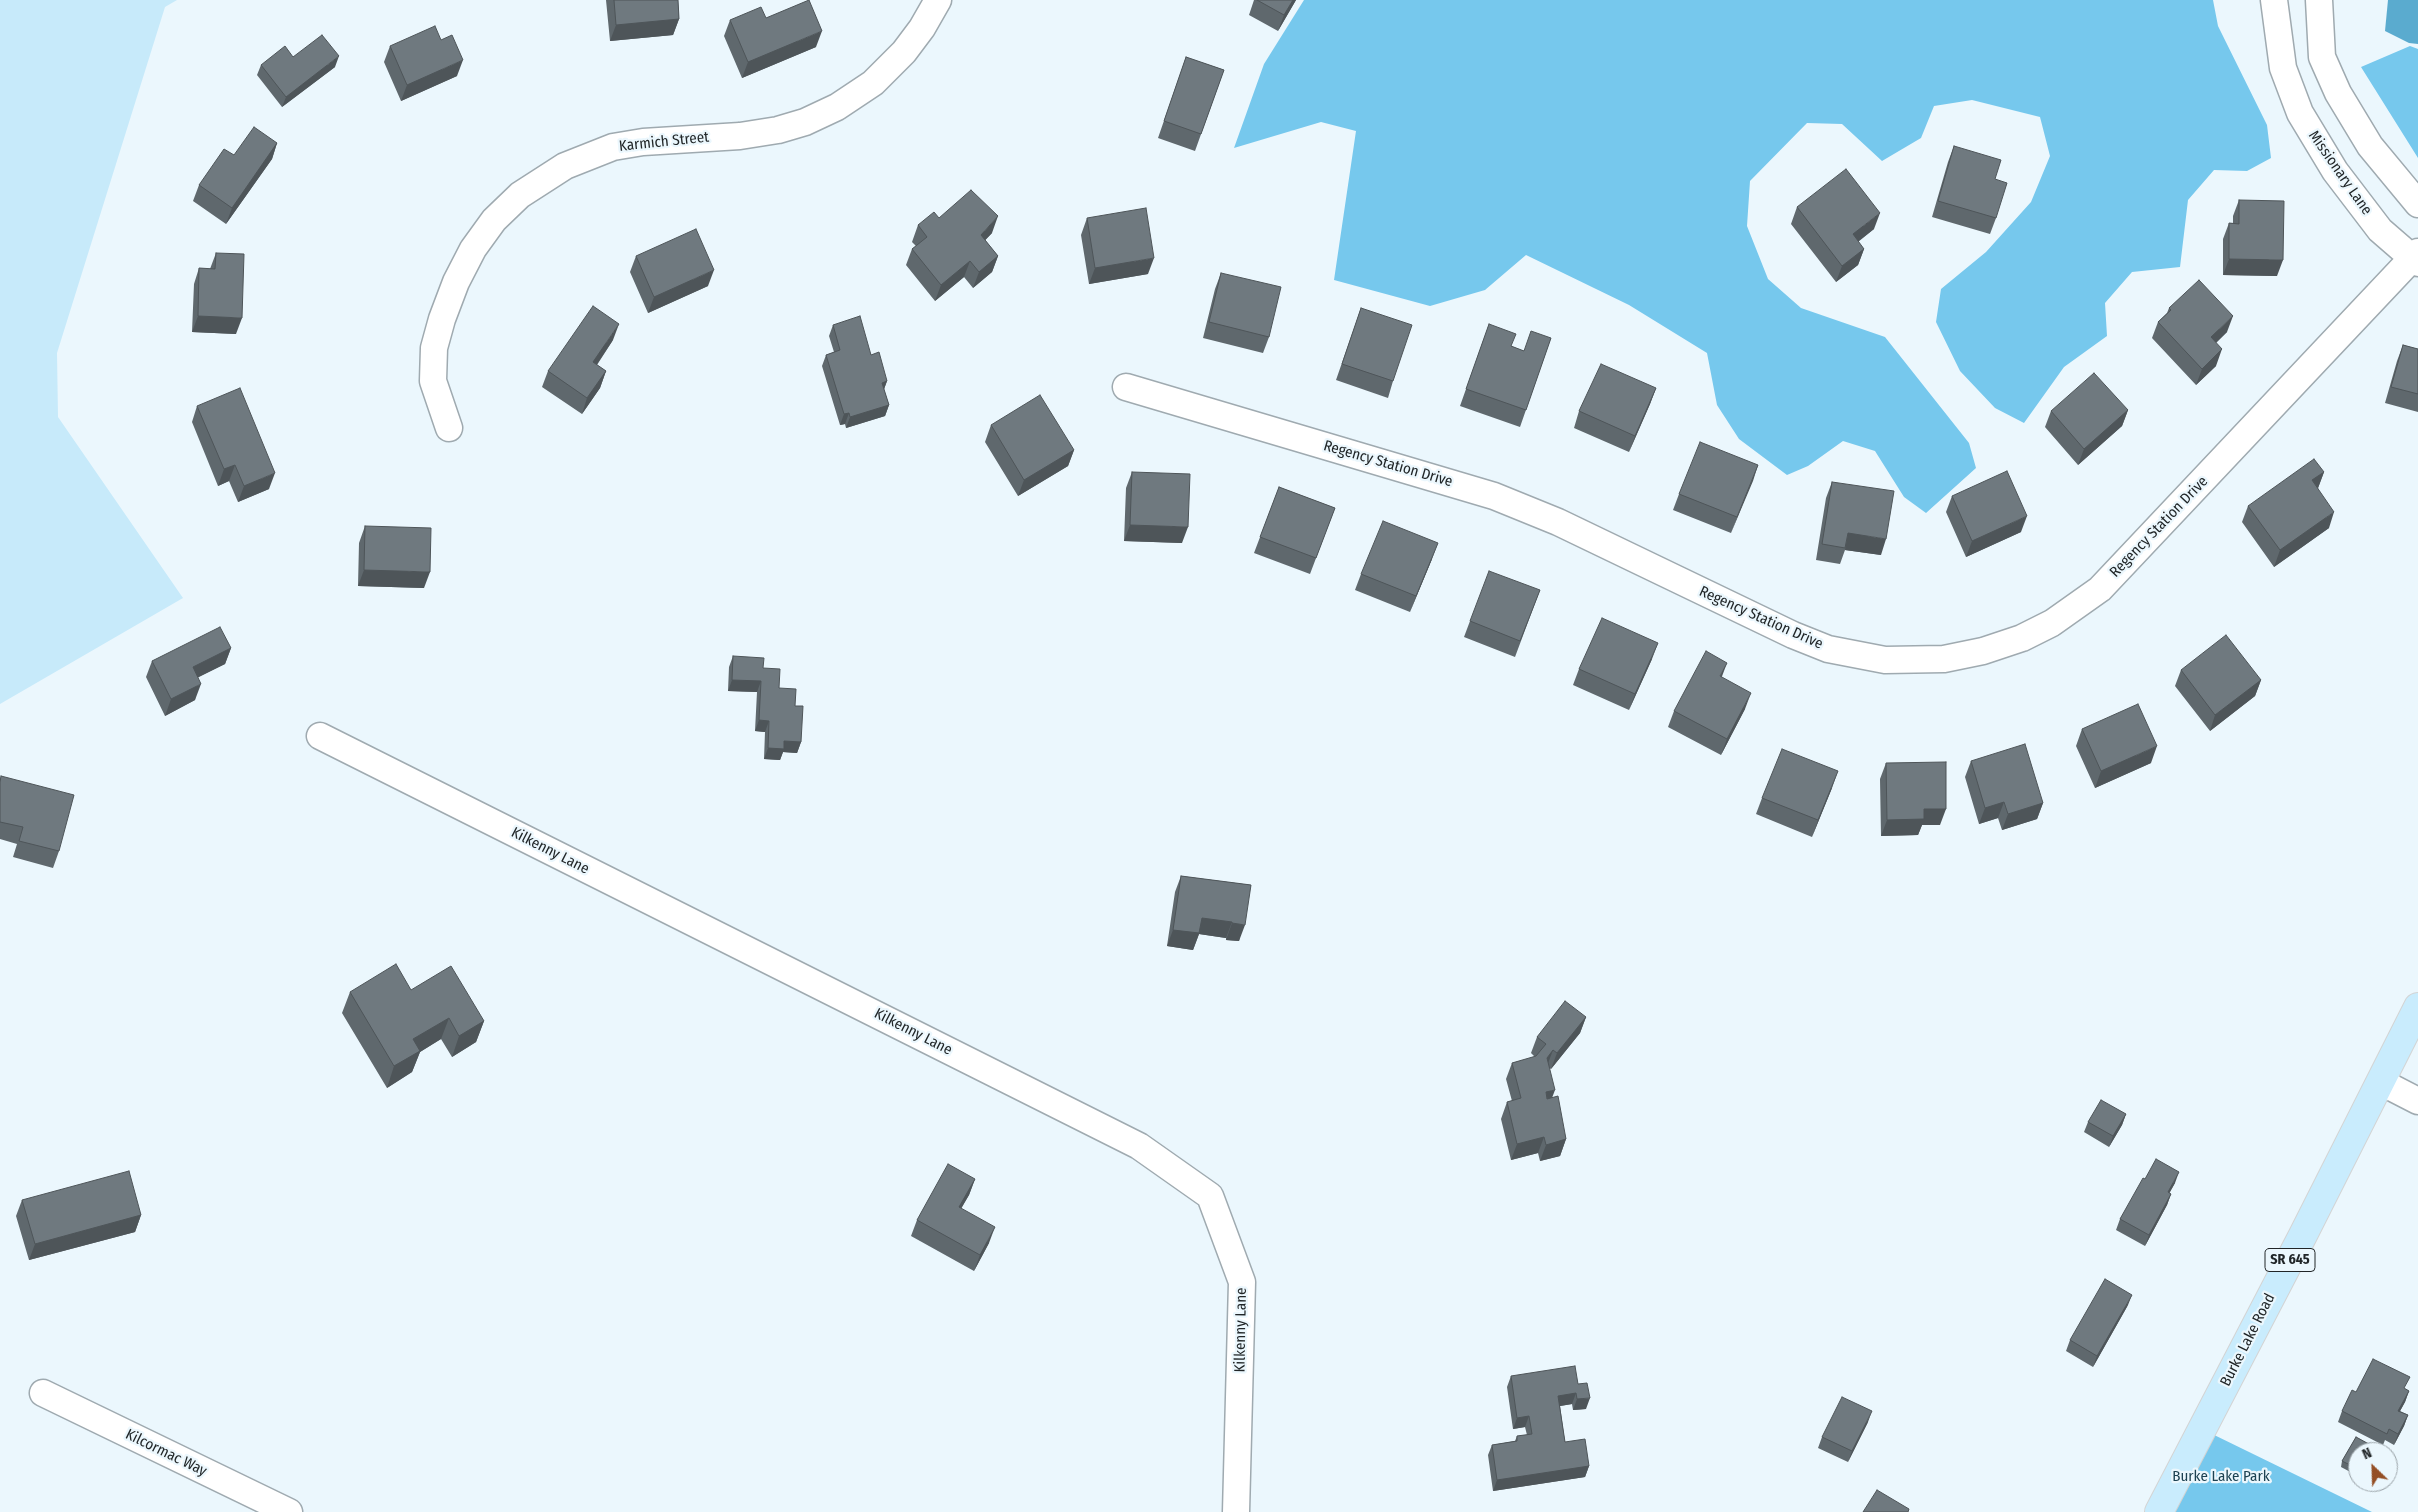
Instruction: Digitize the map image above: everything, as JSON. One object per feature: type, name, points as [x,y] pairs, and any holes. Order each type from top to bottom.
[{"type":"main road","name":"Burke Lake Road","points":[[2159,1512],[2381,1082],[2418,1006]]},
{"type":"street","name":"Karmich Street","points":[[449,428],[433,381],[434,348],[442,319],[456,282],[473,249],[494,220],[520,196],[564,166],[613,147],[642,142],[740,136],[778,130],[805,122],[837,107],[873,83],[904,52],[922,28],[938,0]]},
{"type":"street","name":"Missionary Lane","points":[[2274,0],[2283,68],[2300,113],[2335,171],[2380,230],[2416,258]]},
{"type":"street","points":[[2319,0],[2322,57],[2338,93],[2370,146],[2418,204]]},
{"type":"street","points":[[2283,68],[2322,57]]},
{"type":"street","name":"Regency Station Drive","points":[[1126,387],[1494,496],[1558,522],[1793,635],[1828,648],[1886,660],[1944,659],[1983,651],[2022,638],[2052,623],[2100,589],[2416,258]]},
{"type":"street","name":"Kilkenny Lane","points":[[320,736],[1139,1146],[1210,1196],[1242,1282],[1236,1512]]},
{"type":"street","points":[[2381,1082],[2418,1101]]},
{"type":"street","name":"Kilcormac Way","points":[[43,1393],[288,1512]]},
{"type":"shaded area","points":[[0,0],[177,0],[165,7],[57,353],[58,417],[183,598],[0,704]]},
{"type":"shaded area","points":[[2388,0],[2418,0],[2418,44],[2409,43],[2385,31]]},
{"type":"green space","points":[[1304,0],[2213,0],[2218,26],[2267,125],[2271,158],[2247,171],[2214,170],[2188,200],[2180,267],[2132,272],[2105,303],[2107,336],[2064,367],[2024,423],[1995,408],[1960,371],[1936,322],[1941,289],[1986,252],[2031,202],[2050,156],[2040,117],[1972,100],[1934,106],[1921,138],[1882,161],[1842,124],[1807,123],[1750,181],[1747,226],[1768,279],[1801,308],[1885,337],[1969,443],[1976,468],[1926,513],[1904,497],[1875,451],[1843,441],[1808,466],[1787,475],[1739,439],[1717,405],[1707,353],[1629,305],[1526,255],[1485,290],[1430,306],[1334,280],[1356,131],[1321,122],[1234,148],[1264,64]]},
{"type":"green space","points":[[2410,46],[2418,49],[2418,158],[2361,67]]},
{"type":"green space","name":"Burke Lake Park","points":[[2206,1431],[2372,1512],[2163,1512]]},
{"type":"building","points":[[614,0],[678,0],[679,19],[616,25]]},
{"type":"building","points":[[809,0],[822,31],[748,62],[730,20],[761,7],[766,18]]},
{"type":"building","points":[[1257,0],[1293,0],[1284,15]]},
{"type":"building","points":[[435,26],[441,40],[452,35],[463,60],[407,85],[390,46]]},
{"type":"building","points":[[322,35],[339,56],[286,97],[261,65],[285,46],[293,57]]},
{"type":"building","points":[[1186,57],[1224,70],[1201,134],[1164,121]]},
{"type":"building","points":[[254,127],[277,143],[232,208],[199,185],[224,149],[234,155]]},
{"type":"building","points":[[1954,146],[2001,160],[1995,179],[2007,183],[1996,218],[1938,201]]},
{"type":"building","points":[[1846,169],[1880,213],[1853,234],[1864,249],[1842,266],[1797,207]]},
{"type":"building","points":[[971,190],[998,216],[981,235],[998,256],[979,272],[970,261],[941,285],[912,249],[927,237],[918,225],[934,212],[939,218]]},
{"type":"building","points":[[2239,200],[2284,201],[2283,260],[2229,259],[2229,223],[2239,224]]},
{"type":"building","points":[[1146,208],[1154,258],[1095,268],[1087,218]]},
{"type":"building","points":[[696,229],[714,270],[654,297],[636,256]]},
{"type":"building","points":[[216,253],[244,254],[242,318],[198,316],[199,268],[215,269]]},
{"type":"building","points":[[1221,273],[1281,287],[1269,337],[1209,322]]},
{"type":"building","points":[[2199,280],[2233,316],[2211,337],[2222,349],[2202,369],[2158,322],[2171,310],[2169,308]]},
{"type":"building","points":[[593,306],[619,324],[593,362],[606,371],[587,398],[548,371]]},
{"type":"building","points":[[1361,308],[1412,325],[1393,381],[1342,364]]},
{"type":"building","points":[[860,316],[871,355],[879,352],[887,381],[882,383],[889,405],[850,417],[849,413],[844,414],[826,355],[840,350],[833,325]]},
{"type":"building","points":[[1489,324],[1516,334],[1511,346],[1524,351],[1531,331],[1551,338],[1526,410],[1466,389]]},
{"type":"building","points":[[2403,345],[2418,349],[2418,394],[2391,387]]},
{"type":"building","points":[[1601,364],[1656,388],[1635,436],[1579,411]]},
{"type":"building","points":[[2094,373],[2128,410],[2084,449],[2051,411]]},
{"type":"building","points":[[240,388],[275,473],[244,486],[235,465],[224,469],[197,406]]},
{"type":"building","points":[[1040,395],[1074,450],[1024,480],[991,425]]},
{"type":"building","points":[[1700,442],[1758,465],[1737,517],[1679,494]]},
{"type":"building","points":[[2314,459],[2324,472],[2312,480],[2334,512],[2280,550],[2248,506]]},
{"type":"building","points":[[2007,471],[2027,516],[1972,541],[1952,496]]},
{"type":"building","points":[[1132,472],[1190,474],[1188,527],[1130,525]]},
{"type":"building","points":[[1832,482],[1894,491],[1886,539],[1848,533],[1845,548],[1822,544]]},
{"type":"building","points":[[1279,487],[1335,508],[1316,558],[1260,537]]},
{"type":"building","points":[[1383,521],[1438,543],[1416,596],[1361,574]]},
{"type":"building","points":[[365,526],[431,528],[430,572],[364,570]]},
{"type":"building","points":[[1489,571],[1540,590],[1520,641],[1470,621]]},
{"type":"building","points":[[1602,618],[1658,643],[1635,694],[1579,669]]},
{"type":"building","points":[[220,627],[231,648],[193,667],[201,684],[171,699],[152,661]]},
{"type":"building","points":[[2226,635],[2261,680],[2215,715],[2181,670]]},
{"type":"building","points":[[1706,651],[1727,663],[1720,676],[1751,693],[1727,739],[1674,711]]},
{"type":"building","points":[[733,656],[764,658],[763,668],[780,669],[779,688],[796,689],[795,706],[803,706],[801,742],[784,741],[784,749],[768,748],[769,721],[759,720],[761,681],[732,680]]},
{"type":"building","points":[[2138,704],[2157,746],[2101,771],[2082,729]]},
{"type":"building","points":[[2025,744],[2043,803],[2008,814],[2004,802],[1985,808],[1971,761]]},
{"type":"building","points":[[1782,749],[1838,771],[1818,820],[1762,798]]},
{"type":"building","points":[[1946,762],[1946,809],[1924,809],[1924,819],[1887,820],[1886,763]]},
{"type":"building","points":[[1,776],[74,795],[59,851],[19,841],[23,827],[0,822]]},
{"type":"building","points":[[1181,876],[1251,885],[1245,925],[1202,918],[1199,933],[1173,930]]},
{"type":"building","points":[[396,964],[411,990],[451,966],[484,1021],[459,1036],[449,1018],[413,1039],[420,1051],[394,1066],[350,992]]},
{"type":"building","points":[[1565,1001],[1586,1017],[1557,1053],[1553,1050],[1547,1058],[1555,1090],[1546,1092],[1547,1099],[1558,1096],[1566,1139],[1546,1145],[1544,1137],[1517,1144],[1507,1102],[1521,1098],[1512,1063],[1536,1056],[1546,1044],[1537,1037]]},
{"type":"building","points":[[2101,1100],[2126,1114],[2113,1136],[2088,1122]]},
{"type":"building","points":[[2156,1159],[2179,1172],[2168,1192],[2171,1194],[2149,1235],[2120,1219]]},
{"type":"building","points":[[948,1164],[975,1179],[959,1207],[995,1227],[980,1255],[917,1220]]},
{"type":"building","points":[[129,1171],[141,1215],[35,1244],[22,1200]]},
{"type":"building","points":[[2105,1279],[2132,1295],[2097,1356],[2070,1340]]},
{"type":"building","points":[[2373,1359],[2410,1377],[2404,1388],[2409,1391],[2398,1411],[2408,1415],[2398,1434],[2389,1429],[2387,1434],[2342,1411],[2352,1390],[2356,1392]]},
{"type":"building","points":[[1575,1366],[1578,1384],[1587,1383],[1590,1398],[1577,1399],[1576,1393],[1558,1396],[1565,1442],[1585,1439],[1589,1466],[1497,1480],[1492,1445],[1517,1441],[1517,1436],[1532,1434],[1529,1416],[1517,1418],[1511,1376]]},
{"type":"building","points":[[1842,1397],[1872,1411],[1852,1451],[1822,1437]]},
{"type":"building","points":[[2356,1437],[2365,1442],[2353,1442]]},
{"type":"building","points":[[2348,1451],[2348,1464],[2342,1461]]},
{"type":"building","points":[[1877,1490],[1909,1509],[1908,1512],[1863,1512]]}]
